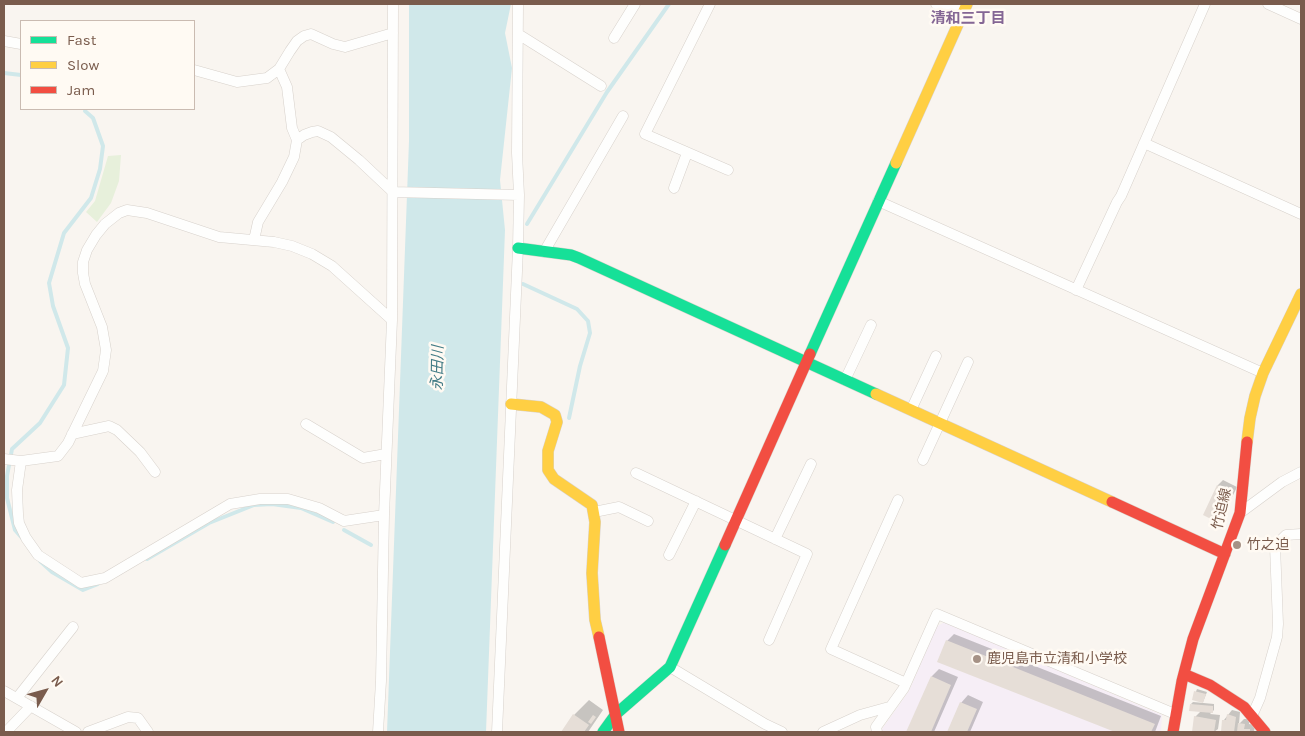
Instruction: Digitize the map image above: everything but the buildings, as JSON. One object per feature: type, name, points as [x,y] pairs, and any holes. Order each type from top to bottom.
[{"type":"street","points":[[378,732],[392,320],[393,4]]},
{"type":"street","points":[[497,732],[518,248],[518,4]]},
{"type":"street","points":[[614,38],[635,4]]},
{"type":"street","points":[[710,4],[645,134],[728,170]]},
{"type":"street","points":[[603,732],[616,714],[670,666],[966,7],[936,4]]},
{"type":"street","points":[[1076,290],[1144,143],[1205,4]]},
{"type":"street","points":[[1268,4],[1301,19]]},
{"type":"street","points":[[195,70],[237,82],[267,78],[279,69],[297,41],[304,36],[311,34],[345,47],[393,33]]},
{"type":"street","points":[[518,34],[601,86]]},
{"type":"street","points":[[4,41],[20,44]]},
{"type":"street","points":[[254,240],[258,222],[294,157],[297,140],[292,128],[286,87],[279,69]]},
{"type":"street","points":[[544,252],[623,116]]},
{"type":"street","points":[[297,140],[312,132],[318,132],[331,137],[393,192],[519,195]]},
{"type":"street","points":[[1144,143],[1301,214]]},
{"type":"street","points":[[674,188],[687,153]]},
{"type":"street","points":[[878,201],[1263,373]]},
{"type":"street","points":[[4,459],[20,461],[58,456],[72,434],[103,371],[106,350],[102,327],[85,284],[83,262],[87,250],[104,224],[112,216],[127,210],[147,213],[219,237],[292,246],[312,254],[332,266],[392,320]]},
{"type":"street","points":[[518,248],[571,255],[579,258],[1225,554]]},
{"type":"street","name":"竹迫線","points":[[1173,732],[1184,674],[1194,639],[1240,513],[1250,418],[1255,396],[1263,373],[1301,294]]},
{"type":"street","points":[[845,380],[870,325]]},
{"type":"street","points":[[911,410],[936,356]]},
{"type":"street","points":[[923,460],[968,362]]},
{"type":"street","points":[[511,404],[541,407],[555,415],[555,432],[548,451],[548,470],[554,479],[592,505],[595,522],[592,573],[595,620],[619,732]]},
{"type":"street","points":[[306,424],[363,458],[386,454]]},
{"type":"street","points":[[72,434],[109,426],[117,430],[140,452],[155,472]]},
{"type":"street","points":[[20,461],[17,490],[18,514],[19,523],[26,538],[38,555],[81,583],[106,578],[230,504],[260,499],[288,499],[319,508],[344,521],[384,515]]},
{"type":"street","points":[[775,539],[811,464]]},
{"type":"street","points":[[1240,513],[1282,482],[1301,472]]},
{"type":"street","points":[[636,473],[807,554],[769,640]]},
{"type":"street","points":[[898,500],[831,649],[906,683]]},
{"type":"street","points":[[669,555],[696,501]]},
{"type":"street","points":[[594,512],[619,507],[648,521]]},
{"type":"street","points":[[1252,716],[1260,698],[1277,637],[1275,546],[1286,535],[1301,534]]},
{"type":"street","points":[[877,732],[876,727],[906,683],[937,614],[1175,714]]},
{"type":"street","points":[[17,698],[73,626]]},
{"type":"street","points":[[670,666],[765,724],[782,732]]},
{"type":"street","points":[[1184,674],[1210,684],[1244,707],[1265,732]]},
{"type":"street","points":[[4,691],[76,732]]},
{"type":"street","points":[[6,732],[31,706]]},
{"type":"street","points":[[823,732],[860,716],[889,708]]},
{"type":"street","points":[[88,732],[128,717],[138,718],[148,732]]},
{"type":"shaded area","name":"鹿児島市立清和小学校","points":[[945,622],[1162,715],[1161,732],[883,732],[882,729],[909,691],[937,626]]},
{"type":"green space","points":[[121,155],[119,181],[111,203],[97,222],[86,212],[95,201],[108,156]]},
{"type":"water","name":"永田川","points":[[409,4],[511,4],[505,33],[512,68],[500,180],[505,230],[486,732],[387,732],[409,141]]},
{"type":"waterway","points":[[527,224],[607,92],[669,4]]},
{"type":"waterway","points":[[4,73],[20,75]]},
{"type":"waterway","points":[[22,538],[15,530],[7,498],[7,476],[12,449],[40,423],[64,385],[68,348],[53,306],[49,283],[64,233],[91,198],[100,169],[103,146],[93,118],[85,111]]},
{"type":"waterway","points":[[523,284],[577,309],[588,321],[590,333],[580,366],[569,418]]},
{"type":"waterway","points":[[147,559],[209,523],[254,505],[272,504],[301,508],[333,522]]},
{"type":"waterway","points":[[344,530],[371,545]]},
{"type":"waterway","points":[[40,561],[52,572],[83,590],[98,584]]},
{"type":"traffic: fast","points":[[810,354],[896,163]]},
{"type":"traffic: fast","points":[[518,248],[571,255],[579,258],[876,394]]},
{"type":"traffic: fast","points":[[603,732],[616,714],[670,667],[725,545]]},
{"type":"traffic: slow","points":[[896,163],[967,4]]},
{"type":"traffic: slow","points":[[1247,442],[1255,396],[1263,373],[1301,294]]},
{"type":"traffic: slow","points":[[876,394],[1112,502]]},
{"type":"traffic: slow","points":[[511,404],[541,407],[555,415],[557,422],[548,451],[548,470],[554,479],[592,505],[595,522],[592,573],[595,620],[599,637]]},
{"type":"traffic: jam","points":[[725,545],[810,354]]},
{"type":"traffic: jam","points":[[1173,732],[1182,681],[1193,639],[1240,513],[1247,442]]},
{"type":"traffic: jam","points":[[1112,502],[1225,554]]},
{"type":"traffic: jam","points":[[599,637],[619,732]]},
{"type":"traffic: jam","points":[[1184,674],[1210,685],[1244,707],[1265,732]]},
{"type":"place","name":"竹之迫","points":[[1237,545]]},
{"type":"place","name":"鹿児島市立清和小学校","points":[[977,659]]},
{"type":"district","name":"清和三丁目","points":[[968,19]]}]
